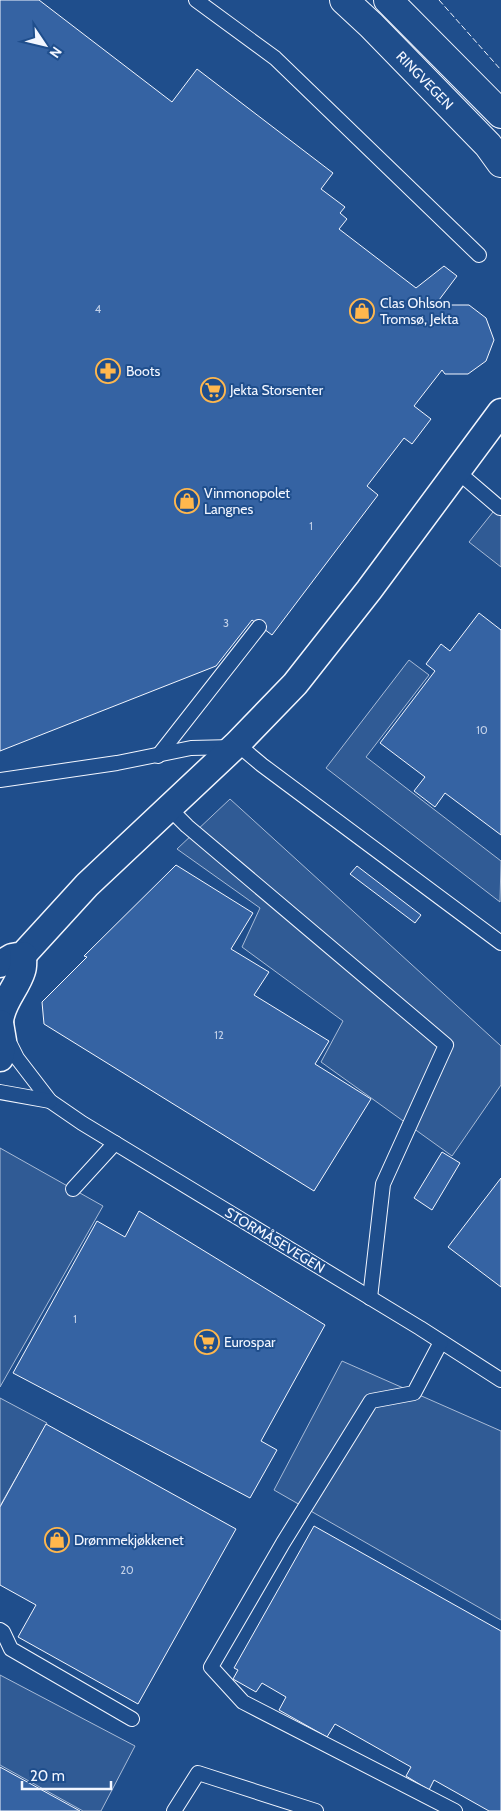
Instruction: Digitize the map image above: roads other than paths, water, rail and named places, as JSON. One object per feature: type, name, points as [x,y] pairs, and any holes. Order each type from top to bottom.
[{"type":"street","name":"RINGVEGEN","points":[[344,0],[371,25],[488,145],[501,163]]},
{"type":"street","points":[[388,0],[501,114]]},
{"type":"street","points":[[0,1058],[3,1041],[0,1023],[4,1007],[23,969],[12,959],[236,746],[295,684],[369,590],[501,412]]},
{"type":"lane","points":[[196,0],[275,58],[479,255]]},
{"type":"lane","points":[[458,472],[500,508]]},
{"type":"lane","points":[[158,756],[259,627]]},
{"type":"lane","points":[[0,780],[158,756],[191,748],[236,746],[501,943]]},
{"type":"lane","points":[[169,808],[187,826],[446,1045],[383,1184],[370,1298]]},
{"type":"lane","points":[[0,1023],[17,1058],[50,1101]]},
{"type":"lane","points":[[0,1092],[50,1101]]},
{"type":"lane","name":"STORMÅSEVEGEN","points":[[50,1101],[115,1143],[501,1380]]},
{"type":"lane","points":[[73,1189],[115,1143]]},
{"type":"lane","points":[[441,1342],[414,1393],[371,1401],[283,1543],[211,1667],[243,1702],[455,1811]]},
{"type":"lane","points":[[0,1630],[11,1649],[132,1719]]},
{"type":"lane","points":[[174,1811],[198,1773],[316,1811]]},
{"type":"place","name":"Clas Ohlson Tromsø, Jekta","points":[[362,311]]},
{"type":"place","name":"Boots","points":[[108,371]]},
{"type":"place","name":"Jekta Storsenter","points":[[213,390]]},
{"type":"place","name":"Vinmonopolet Langnes","points":[[187,501]]},
{"type":"place","name":"Eurospar","points":[[207,1342]]},
{"type":"place","name":"Drømmekjøkkenet","points":[[57,1540]]}]
